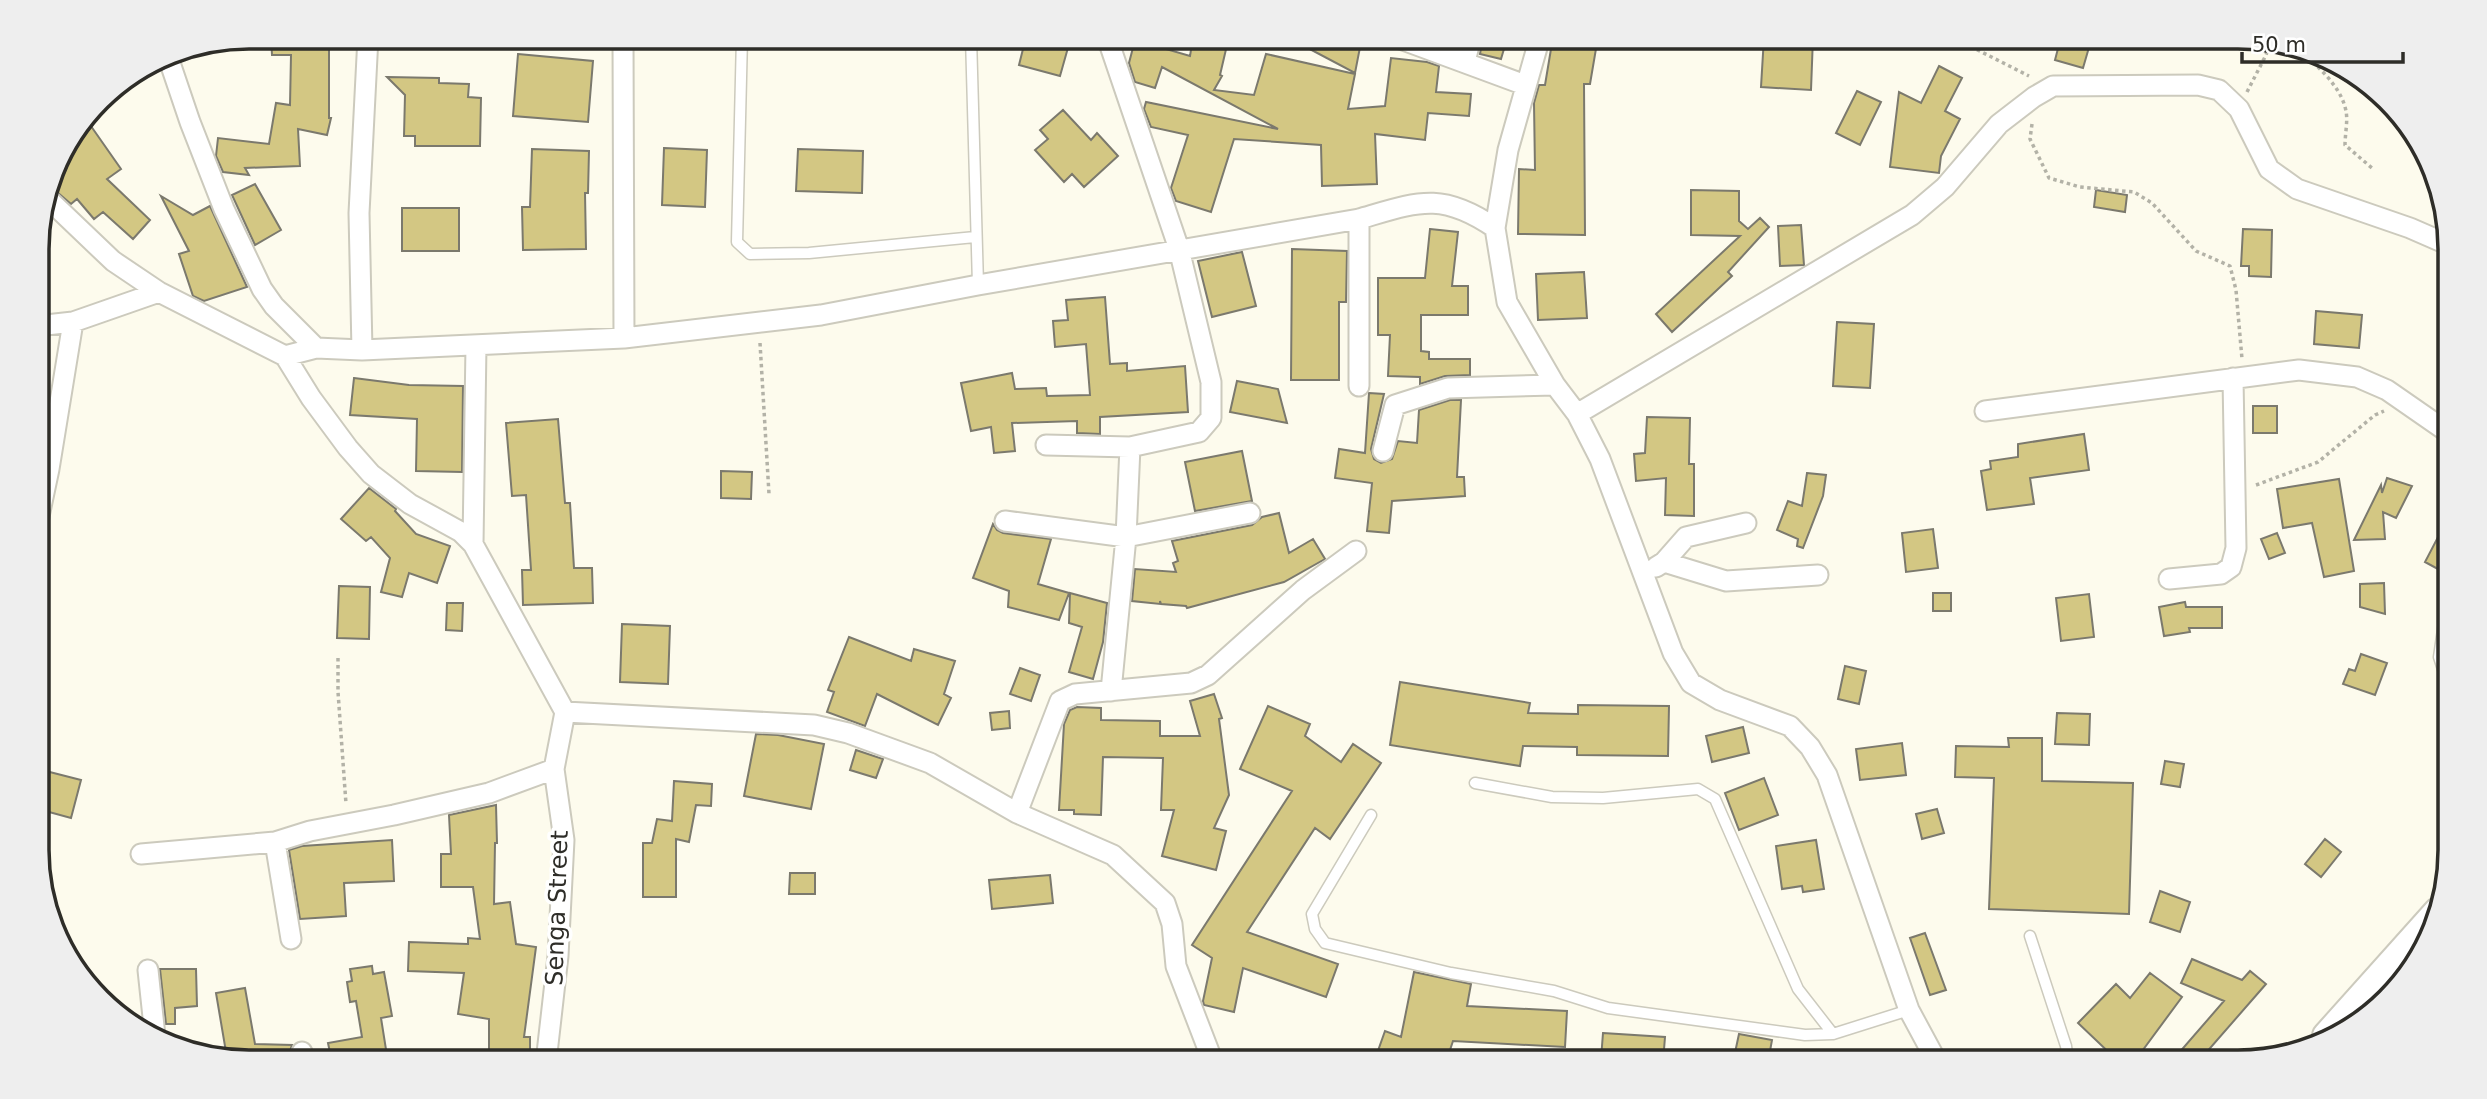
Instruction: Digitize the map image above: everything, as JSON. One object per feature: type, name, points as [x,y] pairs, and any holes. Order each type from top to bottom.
[{"type":"main road","points":[[2341,1021],[2420,932]]},
{"type":"street","points":[[362,351],[359,213],[367,49]]},
{"type":"street","points":[[623,49],[624,338]]},
{"type":"street","points":[[1046,445],[1130,447],[1199,432],[1211,418],[1211,382],[1179,249],[1111,49]]},
{"type":"street","points":[[1430,49],[1525,85]]},
{"type":"street","points":[[1465,61],[1468,49]]},
{"type":"street","points":[[1536,49],[1508,150],[1495,228],[1507,302],[1555,385],[1577,414],[1600,459],[1673,653],[1690,683],[1720,700],[1790,726],[1810,747],[1826,775],[1909,1010],[1931,1050]]},
{"type":"street","points":[[171,65],[224,209],[262,289],[274,306],[316,348]]},
{"type":"street","points":[[1577,414],[1912,215],[1945,187],[1999,124],[2053,86],[2198,85],[2219,90],[2239,108],[2269,169],[2297,189],[2410,228],[2437,241]]},
{"type":"street","points":[[285,356],[316,348],[362,351],[624,338],[821,315],[1359,219],[1417,202],[1445,204],[1471,211],[1495,228]]},
{"type":"street","points":[[54,205],[113,261],[159,292],[285,356],[311,398],[371,474],[410,504],[454,528],[473,544],[565,712],[814,725],[848,733],[930,763],[1017,813],[1113,855],[1165,903],[1172,924],[1176,966],[1208,1050]]},
{"type":"street","points":[[1359,219],[1359,386]]},
{"type":"street","points":[[49,325],[72,322],[159,292]]},
{"type":"street","points":[[49,470],[72,322]]},
{"type":"street","points":[[473,544],[476,345]]},
{"type":"street","points":[[1985,411],[2299,370],[2357,377],[2387,390],[2438,425]]},
{"type":"street","points":[[2169,579],[2221,574],[2231,567],[2236,548],[2238,376]]},
{"type":"street","points":[[1383,451],[1395,405],[1407,400],[1448,387],[1555,385]]},
{"type":"street","points":[[1111,691],[1126,537],[1130,447]]},
{"type":"street","points":[[1005,521],[1126,537],[1250,513]]},
{"type":"street","points":[[1644,573],[1664,562],[1686,537],[1746,523]]},
{"type":"street","points":[[1017,813],[1060,701],[1075,694],[1191,683],[1208,675],[1303,590],[1356,551]]},
{"type":"street","points":[[1664,562],[1727,581],[1818,575]]},
{"type":"street","name":"Senga Street","points":[[547,1050],[558,956],[564,840],[554,769],[565,712]]},
{"type":"street","points":[[141,854],[275,842],[298,834],[489,793],[554,769]]},
{"type":"street","points":[[275,842],[291,939]]},
{"type":"street","points":[[148,970],[154,1025]]},
{"type":"lane","points":[[742,49],[737,242],[750,254],[808,253],[975,237]]},
{"type":"lane","points":[[971,49],[978,285]]},
{"type":"lane","points":[[1475,783],[1552,797],[1603,798],[1698,789],[1715,799],[1798,989],[1833,1034]]},
{"type":"lane","points":[[1371,815],[1312,914],[1315,929],[1325,943],[1451,973],[1554,991],[1608,1008],[1805,1035],[1833,1034],[1909,1010]]},
{"type":"lane","points":[[2030,936],[2066,1050]]},
{"type":"path","points":[[1977,49],[2053,86]]},
{"type":"path","points":[[2239,108],[2267,51]]},
{"type":"path","points":[[2318,66],[2337,91],[2346,110],[2345,145],[2372,168]]},
{"type":"path","points":[[2035,97],[2030,139],[2049,178],[2080,187],[2134,192],[2152,203],[2196,251],[2230,266],[2236,290],[2238,376]]},
{"type":"path","points":[[759,323],[769,494]]},
{"type":"path","points":[[2235,492],[2318,462],[2375,415],[2405,402]]},
{"type":"path","points":[[338,658],[347,824]]},
{"type":"building","points":[[272,49],[329,49],[331,118],[327,135],[298,129],[300,166],[245,168],[249,175],[223,172],[216,156],[218,138],[269,144],[276,103],[290,105],[291,55],[272,55]]},
{"type":"building","points":[[1023,49],[1068,49],[1060,76],[1019,65]]},
{"type":"building","points":[[1133,49],[1166,49],[1190,56],[1191,49],[1226,49],[1220,75],[1222,76],[1214,90],[1254,95],[1266,54],[1355,74],[1348,109],[1385,106],[1391,58],[1427,62],[1439,66],[1436,92],[1471,94],[1469,116],[1428,113],[1425,140],[1375,134],[1377,184],[1322,186],[1321,145],[1234,139],[1211,212],[1176,201],[1171,188],[1188,135],[1151,127],[1144,109],[1146,102],[1278,129],[1162,67],[1155,88],[1135,82],[1129,63]]},
{"type":"building","points":[[1310,49],[1360,49],[1355,73]]},
{"type":"building","points":[[1481,49],[1504,49],[1501,59],[1480,54]]},
{"type":"building","points":[[1551,49],[1596,49],[1590,84],[1584,84],[1585,235],[1518,234],[1519,169],[1535,170],[1534,103],[1539,85],[1545,85]]},
{"type":"building","points":[[1763,49],[1813,49],[1811,90],[1761,87]]},
{"type":"building","points":[[2058,49],[2089,49],[2083,68],[2055,60]]},
{"type":"building","points":[[518,54],[593,61],[588,122],[513,116]]},
{"type":"building","points":[[1939,66],[1962,78],[1945,111],[1960,119],[1941,156],[1939,173],[1890,167],[1899,92],[1921,103]]},
{"type":"building","points":[[387,77],[439,78],[439,83],[469,84],[468,97],[481,98],[480,146],[415,146],[415,136],[404,136],[405,95]]},
{"type":"building","points":[[1857,91],[1881,102],[1860,145],[1836,133]]},
{"type":"building","points":[[1063,110],[1091,140],[1097,133],[1118,156],[1084,187],[1072,174],[1064,182],[1035,150],[1048,139],[1040,130]]},
{"type":"building","points":[[91,126],[121,169],[107,179],[150,220],[133,239],[103,212],[94,219],[77,199],[71,204],[58,192],[76,149]]},
{"type":"building","points":[[664,148],[707,150],[705,207],[662,205]]},
{"type":"building","points":[[532,149],[589,151],[588,193],[585,193],[586,249],[523,250],[522,207],[530,207]]},
{"type":"building","points":[[798,149],[863,151],[862,193],[796,191]]},
{"type":"building","points":[[255,184],[281,230],[255,245],[232,195]]},
{"type":"building","points":[[1691,190],[1739,191],[1739,221],[1748,229],[1760,218],[1769,227],[1728,272],[1732,276],[1672,332],[1656,314],[1740,236],[1691,235]]},
{"type":"building","points":[[2096,190],[2127,195],[2125,212],[2094,207]]},
{"type":"building","points":[[161,196],[193,215],[210,206],[247,287],[204,301],[193,296],[179,254],[189,251]]},
{"type":"building","points":[[402,208],[459,208],[459,251],[402,251]]},
{"type":"building","points":[[1801,225],[1804,265],[1780,266],[1778,226]]},
{"type":"building","points":[[1430,229],[1458,232],[1452,286],[1468,286],[1468,315],[1421,315],[1421,351],[1429,352],[1429,359],[1470,359],[1470,375],[1445,376],[1420,384],[1420,377],[1388,376],[1390,335],[1378,335],[1378,278],[1425,278]]},
{"type":"building","points":[[2243,229],[2272,230],[2271,277],[2249,276],[2249,266],[2241,266]]},
{"type":"building","points":[[1292,249],[1347,251],[1346,302],[1339,302],[1339,380],[1291,380]]},
{"type":"building","points":[[1242,252],[1256,306],[1212,317],[1198,261]]},
{"type":"building","points":[[1584,272],[1587,318],[1538,320],[1536,274]]},
{"type":"building","points":[[1105,297],[1110,364],[1127,363],[1127,371],[1185,366],[1188,412],[1100,417],[1100,434],[1077,433],[1077,421],[1012,423],[1015,451],[994,453],[991,427],[971,431],[961,383],[1012,373],[1015,389],[1046,388],[1047,396],[1090,395],[1086,344],[1055,347],[1053,321],[1068,320],[1066,300]]},
{"type":"building","points":[[2316,311],[2362,315],[2359,348],[2314,344]]},
{"type":"building","points":[[1837,322],[1874,324],[1870,388],[1833,386]]},
{"type":"building","points":[[354,378],[409,385],[463,386],[462,472],[416,471],[417,419],[350,415]]},
{"type":"building","points":[[1237,381],[1278,389],[1287,423],[1230,412]]},
{"type":"building","points":[[1369,393],[1384,394],[1371,449],[1374,459],[1381,463],[1392,459],[1398,441],[1417,443],[1419,410],[1450,400],[1461,400],[1457,477],[1464,477],[1465,496],[1392,501],[1389,533],[1367,531],[1372,483],[1335,478],[1339,449],[1365,453]]},
{"type":"building","points":[[2253,406],[2277,406],[2277,433],[2253,433]]},
{"type":"building","points":[[1647,417],[1690,418],[1689,464],[1694,464],[1694,516],[1665,515],[1666,478],[1636,481],[1634,454],[1645,453]]},
{"type":"building","points":[[558,419],[565,503],[570,503],[574,568],[592,568],[593,603],[523,605],[522,570],[531,570],[526,495],[512,496],[506,423]]},
{"type":"building","points":[[2084,434],[2089,470],[2030,478],[2034,504],[1987,510],[1981,471],[1991,469],[1990,461],[2018,457],[2018,444]]},
{"type":"building","points":[[1242,451],[1252,501],[1195,511],[1185,462]]},
{"type":"building","points":[[721,471],[752,472],[751,499],[721,498]]},
{"type":"building","points":[[1807,473],[1826,475],[1823,496],[1803,548],[1797,546],[1798,539],[1777,530],[1788,501],[1802,506]]},
{"type":"building","points":[[2387,478],[2412,486],[2396,518],[2383,512],[2385,539],[2354,540],[2381,485],[2382,493]]},
{"type":"building","points":[[2339,479],[2354,571],[2324,577],[2312,523],[2283,528],[2277,489]]},
{"type":"building","points":[[369,488],[396,509],[416,534],[450,546],[437,583],[409,573],[402,597],[381,592],[390,558],[371,537],[366,541],[341,519]]},
{"type":"building","points":[[1279,513],[1289,553],[1313,539],[1325,559],[1284,582],[1187,608],[1161,604],[1160,601],[1160,604],[1132,601],[1135,569],[1176,572],[1173,563],[1178,561],[1172,541],[1252,525],[1262,517]]},
{"type":"building","points":[[993,524],[1003,533],[1051,539],[1038,584],[1069,593],[1059,620],[1008,607],[1009,591],[973,578]]},
{"type":"building","points":[[1933,529],[1938,568],[1906,572],[1902,533]]},
{"type":"building","points":[[2277,533],[2285,553],[2269,559],[2261,539]]},
{"type":"building","points":[[2438,537],[2438,569],[2425,562]]},
{"type":"building","points":[[2384,583],[2385,614],[2360,607],[2360,584]]},
{"type":"building","points":[[339,586],[370,587],[369,639],[337,638]]},
{"type":"building","points":[[1070,593],[1107,603],[1103,642],[1093,679],[1069,672],[1082,627],[1069,623]]},
{"type":"building","points":[[1933,593],[1951,593],[1951,611],[1933,611]]},
{"type":"building","points":[[2089,594],[2094,637],[2061,641],[2056,598]]},
{"type":"building","points":[[2185,602],[2186,607],[2222,607],[2222,628],[2189,628],[2190,632],[2164,636],[2159,607]]},
{"type":"building","points":[[447,603],[463,603],[462,631],[446,630]]},
{"type":"building","points":[[622,624],[670,626],[668,684],[620,682]]},
{"type":"building","points":[[849,637],[911,661],[914,649],[955,661],[944,694],[951,698],[938,725],[877,694],[865,726],[827,712],[834,692],[828,690]]},
{"type":"building","points":[[2361,654],[2387,663],[2375,695],[2343,684],[2349,669],[2355,671]]},
{"type":"building","points":[[1845,666],[1866,671],[1859,704],[1838,699]]},
{"type":"building","points":[[1020,668],[1040,675],[1031,701],[1010,694]]},
{"type":"building","points":[[1400,682],[1530,703],[1528,713],[1578,714],[1578,705],[1669,706],[1668,756],[1577,755],[1577,747],[1523,746],[1520,766],[1390,745]]},
{"type":"building","points":[[1214,694],[1222,718],[1219,719],[1229,795],[1214,828],[1226,831],[1216,870],[1162,856],[1174,810],[1161,810],[1163,758],[1103,757],[1101,815],[1074,814],[1074,810],[1059,810],[1064,724],[1070,710],[1077,707],[1101,708],[1101,720],[1160,721],[1160,736],[1200,736],[1190,701]]},
{"type":"building","points":[[1268,706],[1310,724],[1305,736],[1341,762],[1353,744],[1381,763],[1330,839],[1315,828],[1247,932],[1338,964],[1326,997],[1243,968],[1234,1012],[1204,1005],[1212,958],[1192,945],[1292,791],[1240,769]]},
{"type":"building","points":[[1009,711],[1010,728],[992,730],[990,713]]},
{"type":"building","points":[[2057,713],[2090,714],[2089,745],[2055,744]]},
{"type":"building","points":[[1743,727],[1749,753],[1712,762],[1706,736]]},
{"type":"building","points":[[756,734],[778,735],[824,744],[811,809],[744,796]]},
{"type":"building","points":[[2008,738],[2042,738],[2042,781],[2133,783],[2129,914],[1989,909],[1994,778],[1955,777],[1956,746],[2009,747]]},
{"type":"building","points":[[1902,743],[1906,775],[1860,780],[1856,749]]},
{"type":"building","points":[[856,750],[883,759],[876,778],[850,770]]},
{"type":"building","points":[[2165,761],[2184,764],[2180,787],[2161,784]]},
{"type":"building","points":[[49,772],[81,780],[71,818],[49,812]]},
{"type":"building","points":[[1764,778],[1778,815],[1739,830],[1725,793]]},
{"type":"building","points":[[674,781],[712,784],[711,806],[696,805],[689,842],[676,839],[676,897],[643,897],[643,843],[652,843],[657,819],[672,821]]},
{"type":"building","points":[[496,805],[494,904],[510,902],[516,944],[536,947],[524,1037],[530,1037],[530,1050],[489,1050],[489,1019],[458,1014],[464,973],[408,971],[409,942],[468,944],[468,938],[480,939],[473,887],[441,887],[441,854],[451,854],[449,815]]},
{"type":"building","points":[[1937,809],[1944,833],[1922,839],[1916,814]]},
{"type":"building","points":[[2325,839],[2341,852],[2321,877],[2305,864]]},
{"type":"building","points":[[392,840],[394,881],[344,883],[346,916],[300,919],[289,850],[302,846]]},
{"type":"building","points":[[1816,840],[1824,889],[1803,892],[1802,886],[1782,889],[1776,846]]},
{"type":"building","points":[[790,873],[815,873],[815,894],[789,894]]},
{"type":"building","points":[[1050,875],[1053,903],[992,909],[989,880]]},
{"type":"building","points":[[2160,891],[2190,902],[2180,932],[2150,922]]},
{"type":"building","points":[[1925,933],[1946,990],[1930,995],[1910,938]]},
{"type":"building","points":[[2192,959],[2242,980],[2250,971],[2266,984],[2208,1050],[2181,1050],[2224,1001],[2181,983]]},
{"type":"building","points":[[372,966],[373,974],[384,972],[392,1016],[381,1018],[386,1050],[329,1050],[328,1043],[362,1037],[356,1001],[350,1002],[347,982],[352,981],[350,969]]},
{"type":"building","points":[[160,969],[196,969],[197,1006],[175,1008],[175,1024],[166,1024]]},
{"type":"building","points":[[1414,972],[1471,984],[1467,1006],[1567,1011],[1565,1047],[1453,1041],[1450,1050],[1378,1050],[1385,1031],[1401,1037]]},
{"type":"building","points":[[2150,973],[2182,997],[2143,1050],[2106,1050],[2078,1023],[2116,984],[2130,998]]},
{"type":"building","points":[[245,988],[255,1044],[292,1045],[290,1050],[225,1048],[216,993]]},
{"type":"building","points":[[1603,1033],[1665,1037],[1664,1050],[1602,1050]]},
{"type":"building","points":[[1739,1034],[1772,1040],[1770,1050],[1736,1050]]}]
